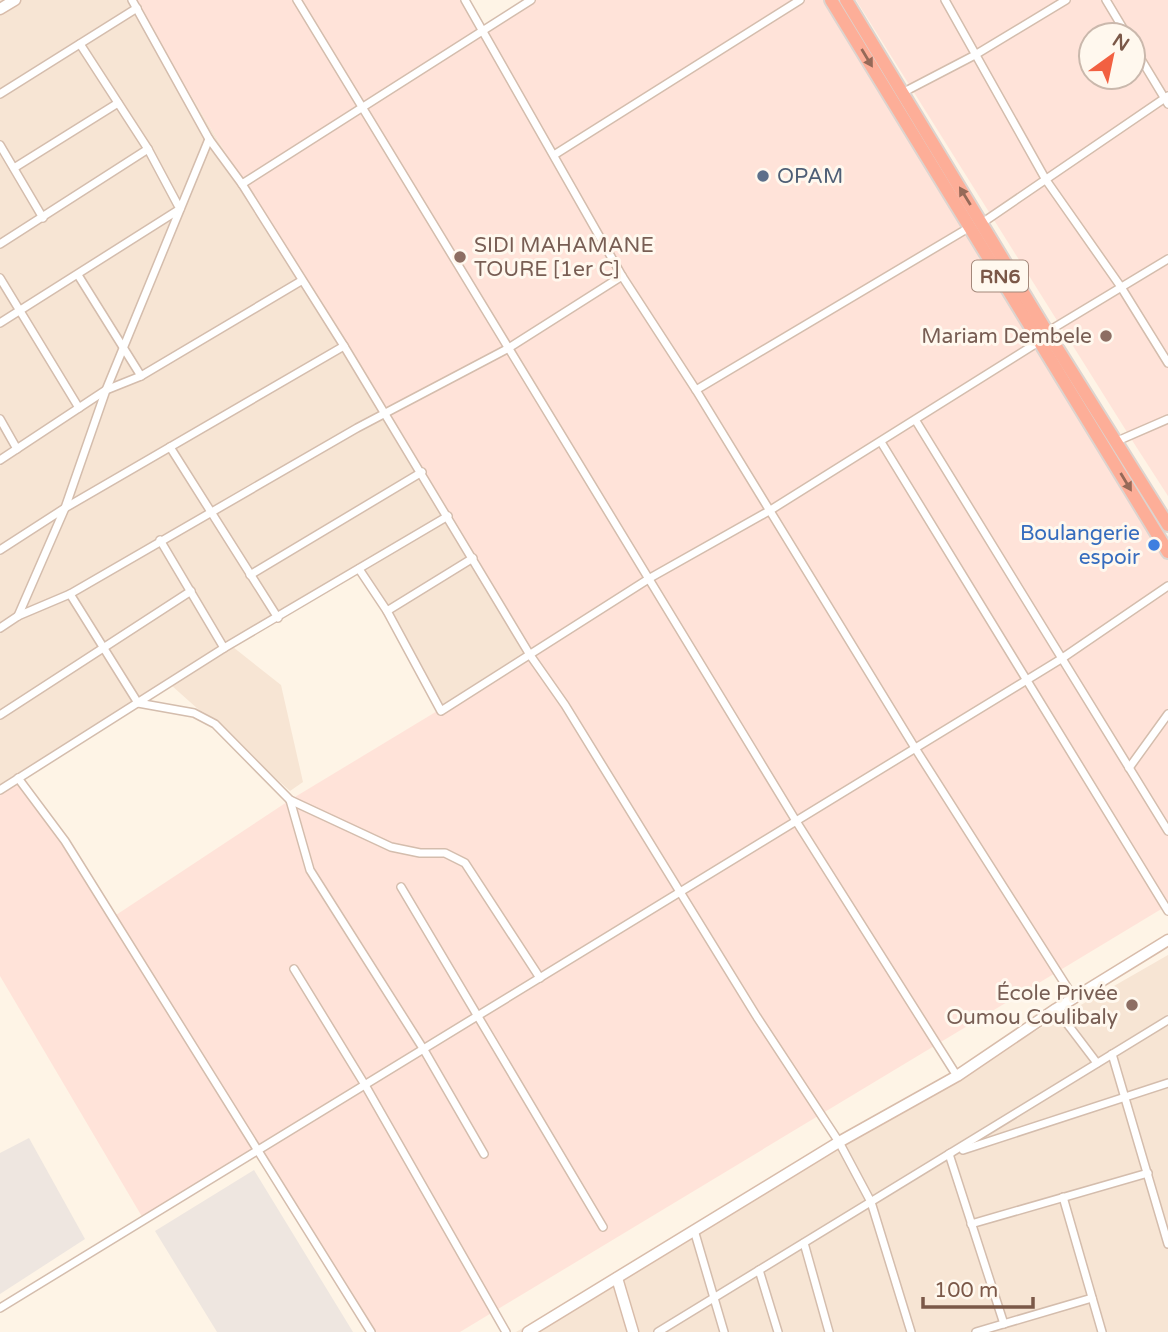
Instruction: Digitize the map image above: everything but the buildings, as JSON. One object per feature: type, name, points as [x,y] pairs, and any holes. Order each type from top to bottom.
[{"type":"highway","name":"RN6","points":[[831,0],[976,225],[1168,552]]},
{"type":"highway","name":"RN6","points":[[846,0],[976,225]]},
{"type":"highway","name":"RN6","points":[[1044,337],[1168,525]]},
{"type":"street","points":[[132,0],[209,139],[242,184],[344,346],[530,655],[565,705],[678,893],[839,1142],[871,1202],[911,1332]]},
{"type":"street","points":[[297,0],[796,821],[957,1076]]},
{"type":"street","points":[[465,0],[621,276],[696,390],[915,748],[1074,998]]},
{"type":"street","points":[[242,184],[531,0]]},
{"type":"street","points":[[554,155],[800,0]]},
{"type":"street","points":[[945,0],[1046,180],[1121,288],[1168,363]]},
{"type":"street","points":[[902,93],[975,55],[1066,0]]},
{"type":"street","points":[[1106,0],[1119,21]]},
{"type":"street","points":[[0,94],[137,8]]},
{"type":"street","points":[[80,44],[148,149],[180,209]]},
{"type":"street","points":[[696,390],[976,225],[1167,100],[1147,68]]},
{"type":"street","points":[[14,168],[118,103]]},
{"type":"street","points":[[18,616],[65,508],[106,390],[209,139]]},
{"type":"street","points":[[0,145],[43,218]]},
{"type":"street","points":[[0,244],[148,149]]},
{"type":"street","points":[[0,323],[180,209]]},
{"type":"street","points":[[359,569],[387,611],[440,711],[650,578],[769,511],[916,421],[1168,259]]},
{"type":"street","points":[[78,275],[141,376]]},
{"type":"street","points":[[0,628],[18,616],[70,594],[208,511],[507,349],[621,276]]},
{"type":"street","points":[[0,278],[79,408]]},
{"type":"street","points":[[0,460],[106,390],[141,376],[301,281]]},
{"type":"street","points":[[0,550],[65,508],[344,346]]},
{"type":"street","points":[[0,419],[17,449]]},
{"type":"street","points":[[1115,442],[1168,419]]},
{"type":"street","points":[[916,421],[1168,831]]},
{"type":"street","points":[[881,442],[1168,911]]},
{"type":"street","points":[[170,447],[278,618]]},
{"type":"street","points":[[250,575],[422,472]]},
{"type":"street","points":[[1,788],[224,648],[448,516]]},
{"type":"street","points":[[160,540],[224,648]]},
{"type":"street","points":[[387,611],[473,558]]},
{"type":"street","points":[[0,1308],[1061,659],[1168,586]]},
{"type":"street","points":[[0,715],[191,591]]},
{"type":"street","points":[[70,594],[138,703],[194,713],[215,724],[290,800],[391,846],[420,853],[445,853],[465,863],[540,978]]},
{"type":"street","points":[[1129,768],[1168,714]]},
{"type":"street","points":[[18,778],[65,841],[371,1332]]},
{"type":"street","points":[[290,800],[310,870],[424,1050],[484,1154]]},
{"type":"street","points":[[401,887],[603,1227]]},
{"type":"street","points":[[528,1332],[839,1142],[957,1076],[1056,1009],[1168,940]]},
{"type":"street","points":[[294,970],[365,1085],[506,1332]]},
{"type":"street","points":[[1056,1009],[1097,1063]]},
{"type":"street","points":[[658,1332],[1168,1020]]},
{"type":"street","points":[[1112,1054],[1168,1244]]},
{"type":"street","points":[[948,1154],[1168,1083]]},
{"type":"street","points":[[948,1154],[1004,1324]]},
{"type":"street","points":[[971,1224],[1148,1173]]},
{"type":"street","points":[[1063,1197],[1102,1332]]},
{"type":"street","points":[[694,1230],[724,1332]]},
{"type":"street","points":[[804,1243],[829,1332]]},
{"type":"street","points":[[760,1270],[778,1332]]},
{"type":"street","points":[[617,1278],[633,1332]]},
{"type":"street","points":[[976,1332],[1092,1297]]},
{"type":"shaded area","points":[[0,0],[133,0],[530,655],[441,711],[359,570],[233,647],[281,685],[303,782],[290,791],[171,685],[0,790]]},
{"type":"shaded area","points":[[133,0],[465,0],[482,30],[531,0],[832,0],[1168,544],[1168,905],[460,1332],[371,1332],[258,1151],[144,1220],[0,976],[0,790],[18,778],[113,917],[290,800],[530,655]]},
{"type":"shaded area","points":[[856,0],[1168,0],[1168,496],[1137,448]]},
{"type":"shaded area","points":[[1168,955],[1168,1332],[516,1332],[957,1076]]},
{"type":"shaded area","points":[[29,1138],[85,1239],[0,1294],[0,1153]]},
{"type":"shaded area","points":[[254,1170],[353,1332],[217,1332],[155,1231]]},
{"type":"place","name":"OPAM","points":[[763,176]]},
{"type":"place","name":"SIDI MAHAMANE TOURE [1er C]","points":[[460,257]]},
{"type":"place","name":"Mariam Dembele","points":[[1106,336]]},
{"type":"place","name":"Boulangerie espoir","points":[[1154,545]]},
{"type":"place","name":"École Privée Oumou Coulibaly","points":[[1132,1005]]}]
